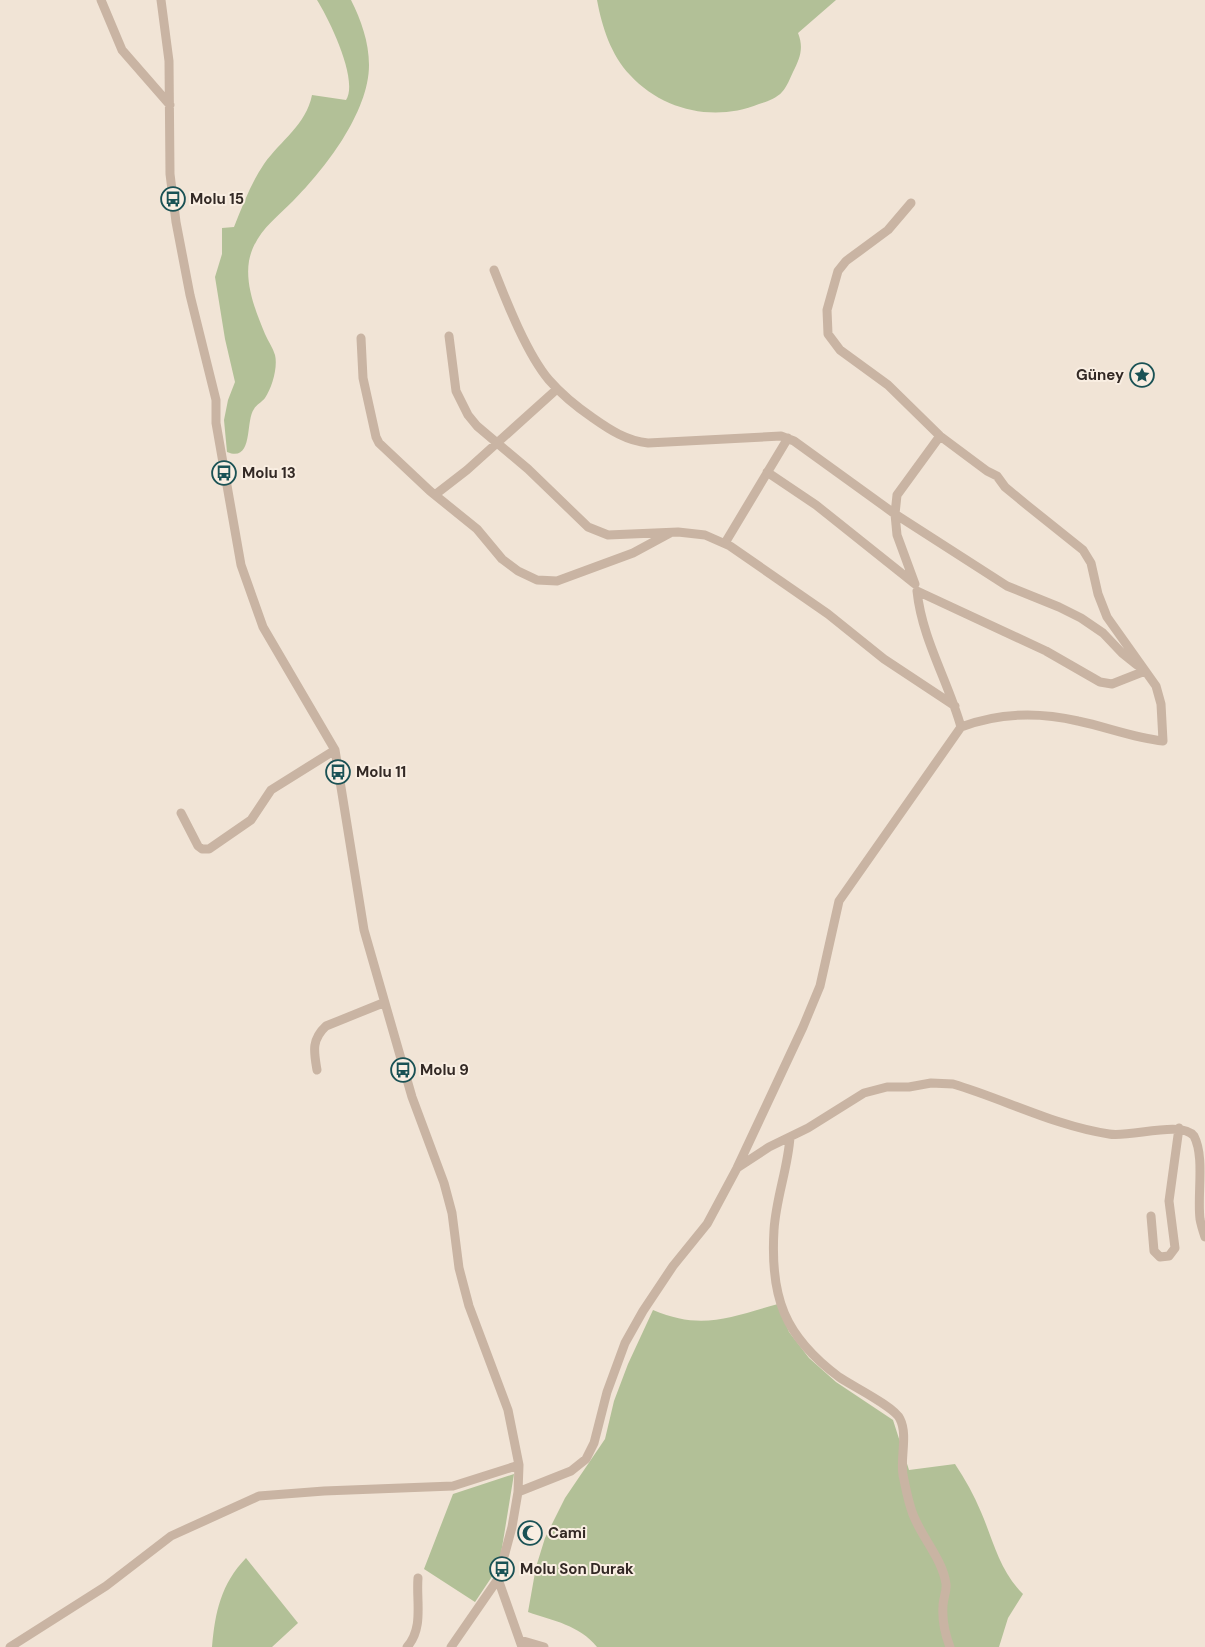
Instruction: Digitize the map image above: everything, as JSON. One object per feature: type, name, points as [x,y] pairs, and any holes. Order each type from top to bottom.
[{"type":"street","points":[[101,0],[122,50],[170,105]]},
{"type":"street","points":[[161,0],[169,61],[170,174],[176,222],[190,295],[216,400],[216,423],[241,565],[263,627],[335,750],[364,930],[383,1003],[412,1097],[444,1183],[452,1213],[459,1268],[468,1306],[508,1410],[519,1465],[518,1492],[506,1555],[498,1579],[451,1647]]},
{"type":"street","points":[[518,1492],[571,1471],[586,1459],[594,1443],[607,1392],[625,1343],[643,1311],[673,1266],[707,1224],[737,1168],[820,986],[840,901],[961,726],[979,720],[1002,716],[1048,717],[1077,720],[1130,735],[1163,741],[1160,698],[1156,686],[1107,617],[1098,594],[1091,563],[1083,550],[1028,506],[1006,487],[997,476],[986,471],[940,436],[888,385],[836,346],[828,334],[826,324],[833,284],[842,266],[888,230],[911,203]]},
{"type":"street","points":[[494,270],[537,363],[557,389],[611,430],[640,442],[657,443],[742,437],[788,438],[801,444],[895,514],[1007,586],[1059,606],[1081,618],[1103,633],[1127,658],[1146,670]]},
{"type":"street","points":[[449,336],[456,391],[461,404],[476,426],[592,530],[614,535],[671,532],[706,535],[725,543],[753,560],[840,623],[884,659],[955,706]]},
{"type":"street","points":[[361,338],[363,378],[376,437],[387,452],[477,529],[494,551],[510,566],[527,576],[543,581],[557,581],[648,546],[671,532]]},
{"type":"street","points":[[436,494],[497,444],[557,389]]},
{"type":"street","points":[[767,472],[816,505],[831,519],[915,584],[899,543],[895,514],[897,495],[940,436]]},
{"type":"street","points":[[725,543],[788,438]]},
{"type":"street","points":[[961,726],[955,706],[935,660],[916,591],[1046,651],[1100,682],[1112,684],[1146,670]]},
{"type":"street","points":[[181,812],[198,846],[209,849],[251,820],[271,790],[335,750]]},
{"type":"street","points":[[317,1070],[313,1046],[320,1032],[326,1026],[383,1003]]},
{"type":"street","points":[[737,1168],[769,1147],[790,1137],[864,1093],[887,1087],[909,1087],[931,1083],[952,1084],[1081,1128],[1111,1135],[1179,1128],[1191,1133],[1198,1144],[1202,1171],[1200,1219],[1205,1237]]},
{"type":"street","points":[[1151,1216],[1154,1251],[1160,1257],[1169,1256],[1175,1248],[1169,1201],[1179,1128]]},
{"type":"street","points":[[790,1137],[789,1159],[774,1229],[778,1300],[790,1328],[809,1353],[839,1377],[892,1410],[900,1418],[903,1474],[914,1518],[936,1558],[946,1584],[942,1608],[945,1632],[950,1647]]},
{"type":"street","points":[[10,1647],[106,1586],[171,1536],[259,1496],[324,1491],[453,1486],[519,1465]]},
{"type":"street","points":[[407,1647],[412,1642],[418,1623],[418,1578]]},
{"type":"street","points":[[498,1579],[521,1643],[544,1647]]},
{"type":"green space","points":[[317,0],[351,0],[361,23],[368,48],[367,83],[362,102],[343,139],[318,173],[260,235],[252,251],[248,270],[250,289],[258,317],[274,352],[276,365],[268,394],[251,415],[245,446],[241,452],[236,454],[227,452],[224,420],[228,400],[235,382],[225,339],[215,277],[222,254],[222,228],[234,227],[259,171],[299,124],[309,106],[312,95],[346,100],[349,91],[349,79],[346,65],[335,35]]},
{"type":"green space","points":[[597,0],[836,0],[798,33],[801,43],[799,57],[787,85],[780,94],[768,101],[742,109],[708,112],[690,110],[674,105],[643,87],[630,75],[623,67],[608,40]]},
{"type":"green space","points":[[778,1304],[789,1332],[809,1358],[836,1382],[893,1420],[909,1470],[955,1464],[959,1470],[978,1506],[1008,1575],[1023,1594],[1008,1618],[999,1647],[597,1647],[574,1629],[557,1621],[528,1612],[536,1567],[545,1538],[565,1498],[605,1439],[614,1401],[628,1364],[653,1310],[687,1320],[702,1321],[730,1317]]},
{"type":"green space","points":[[514,1474],[499,1566],[475,1602],[424,1569],[453,1494]]},
{"type":"green space","points":[[246,1558],[298,1623],[272,1647],[212,1647],[217,1610],[225,1588],[237,1568]]},
{"type":"place","name":"Molu 15","points":[[173,199]]},
{"type":"place","name":"Güney","points":[[1142,375]]},
{"type":"place","name":"Molu 13","points":[[224,473]]},
{"type":"place","name":"Molu 11","points":[[338,772]]},
{"type":"place","name":"Molu 9","points":[[403,1070]]},
{"type":"place","name":"Cami","points":[[530,1533]]},
{"type":"place","name":"Molu Son Durak","points":[[502,1569]]}]
